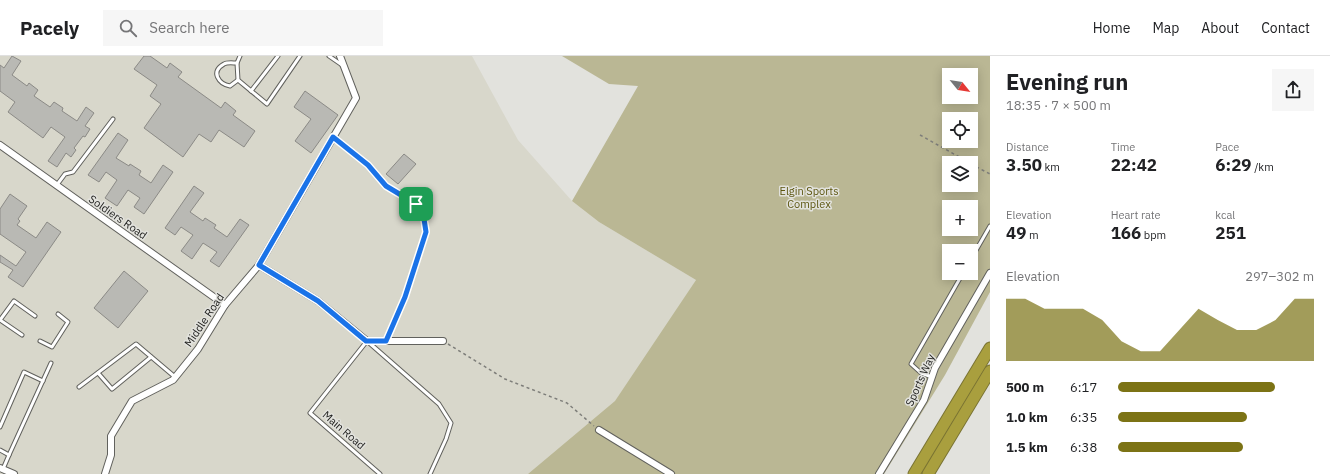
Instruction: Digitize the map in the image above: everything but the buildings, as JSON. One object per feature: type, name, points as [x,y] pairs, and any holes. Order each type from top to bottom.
[{"type":"highway","points":[[914,474],[990,348]]},
{"type":"highway","points":[[928,474],[990,371]]},
{"type":"street","name":"Middle Road","points":[[105,474],[111,455],[111,436],[132,401],[175,377],[198,349],[224,305],[259,265],[356,98],[340,56]]},
{"type":"street","name":"Soldiers Road","points":[[0,145],[224,305]]},
{"type":"street","points":[[259,265],[318,301],[366,341],[444,341]]},
{"type":"street","name":"Sports Way","points":[[879,474],[924,400],[935,368],[990,273]]},
{"type":"street","points":[[599,430],[671,474]]},
{"type":"street","points":[[2,469],[14,474]]},
{"type":"lane","points":[[240,56],[237,62],[238,80],[267,104],[300,56]]},
{"type":"lane","points":[[251,91],[278,56]]},
{"type":"lane","points":[[330,56],[344,66]]},
{"type":"lane","points":[[237,62],[225,63],[220,68],[217,75],[219,81],[223,85],[230,86],[238,80]]},
{"type":"lane","points":[[56,186],[65,174],[73,172],[113,119]]},
{"type":"lane","points":[[333,137],[368,165],[386,186],[416,204],[424,219],[426,232],[405,297],[386,341]]},
{"type":"lane","points":[[978,247],[990,226]]},
{"type":"lane","points":[[932,377],[921,373],[911,364],[959,280]]},
{"type":"lane","points":[[22,335],[0,320],[14,301],[35,316]]},
{"type":"lane","points":[[40,341],[52,347],[68,322],[58,314]]},
{"type":"lane","points":[[366,341],[439,404],[451,423],[446,439],[430,474]]},
{"type":"lane","name":"Main Road","points":[[366,341],[310,413],[380,474]]},
{"type":"lane","points":[[79,387],[136,344],[175,377]]},
{"type":"lane","points":[[98,373],[112,389],[151,357]]},
{"type":"lane","points":[[2,469],[51,363]]},
{"type":"lane","points":[[0,427],[24,372],[43,381]]},
{"type":"lane","points":[[0,450],[9,455]]},
{"type":"path","points":[[920,135],[958,156]]},
{"type":"path","points":[[978,167],[990,174]]},
{"type":"path","points":[[444,341],[505,379],[567,403],[599,430]]},
{"type":"shaded area","points":[[0,56],[472,56],[518,140],[572,201],[599,222],[696,280],[599,430],[545,474],[0,474]]},
{"type":"green space","name":"Elgin Sports Complex","points":[[562,56],[990,56],[990,292],[945,375],[884,474],[528,474],[615,401],[696,280],[599,222],[572,201],[638,86],[609,84]]},
{"type":"route","points":[[333,137],[368,165],[386,186],[416,204],[424,219],[426,232],[405,297],[386,341],[366,341],[318,301],[259,265],[333,137]]}]
